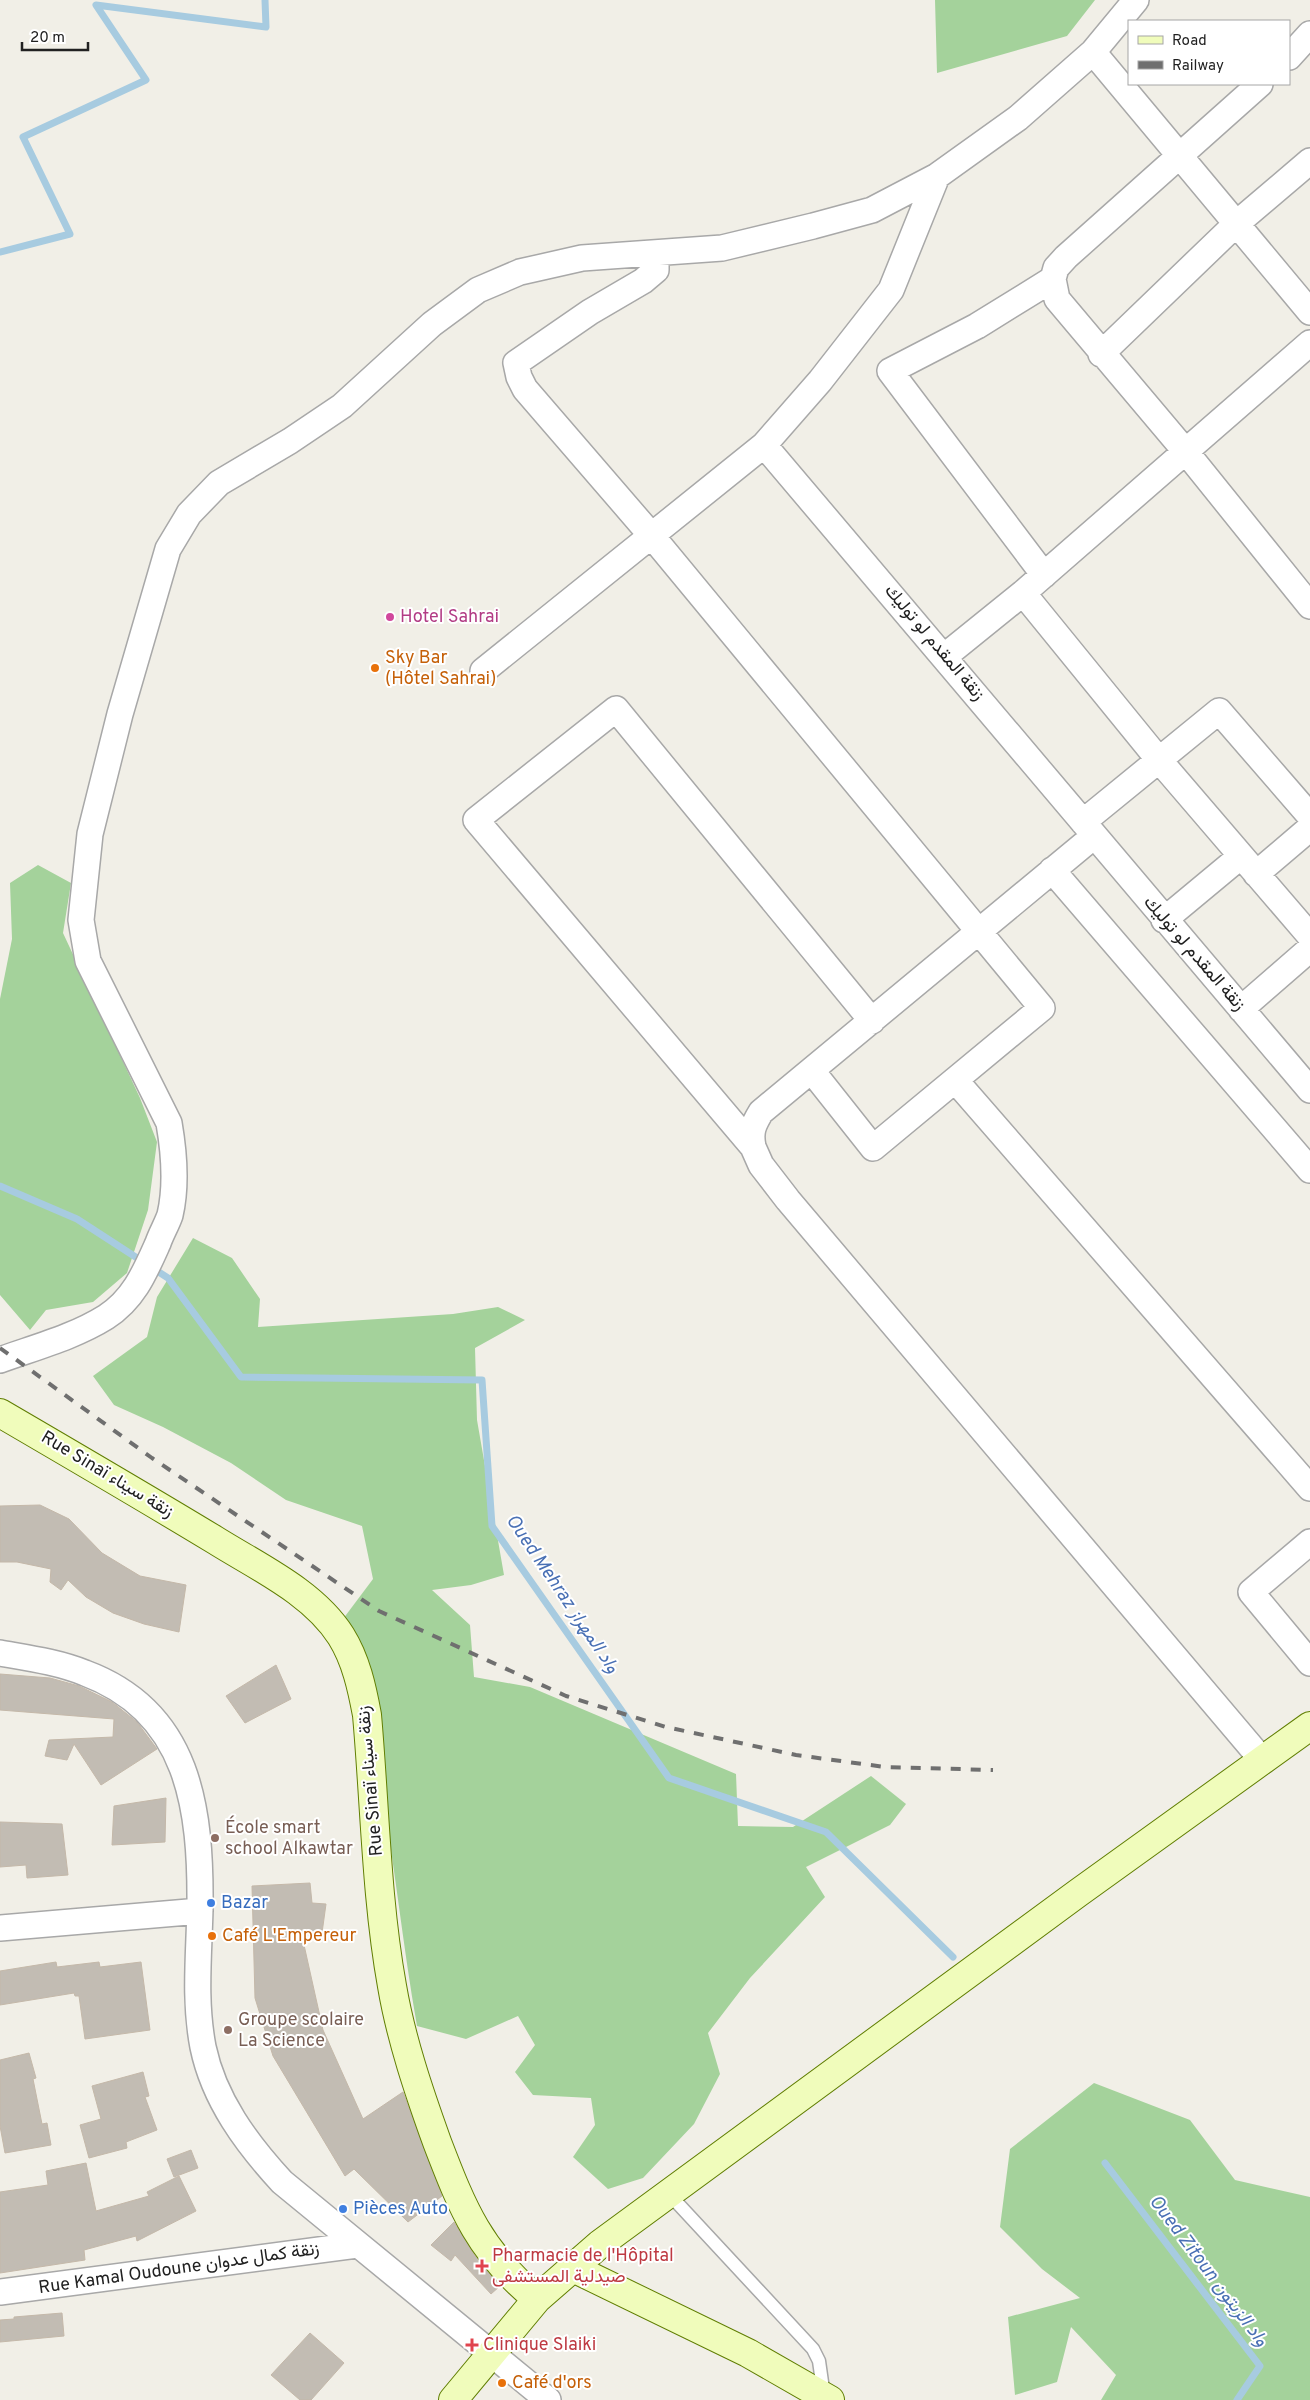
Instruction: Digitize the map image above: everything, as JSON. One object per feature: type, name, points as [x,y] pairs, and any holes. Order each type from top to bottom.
[{"type":"street","points":[[0,1360],[84,1330],[108,1316],[126,1301],[138,1285],[170,1215],[174,1148],[169,1123],[88,961],[81,920],[90,834],[120,714],[168,549],[188,514],[219,483],[290,441],[342,406],[432,324],[478,290],[520,272],[582,258],[722,248],[813,226],[872,210],[937,176],[1018,118],[1093,52],[1136,0]]},
{"type":"street","points":[[1290,56],[1310,34]]},
{"type":"street","points":[[1093,52],[1310,312]]},
{"type":"street","points":[[1259,85],[1178,154],[1066,257],[1056,268],[1052,279],[1057,299],[1101,354],[1186,452],[1310,606]]},
{"type":"street","points":[[1101,354],[1236,224],[1310,160]]},
{"type":"street","points":[[483,671],[764,445],[820,381],[891,290],[937,176]]},
{"type":"street","points":[[656,253],[656,270],[643,281],[590,312],[516,363],[519,377],[525,389],[651,535],[1042,1008],[873,1148],[812,1071]]},
{"type":"street","points":[[1044,575],[890,371],[977,326],[1052,279]]},
{"type":"street","points":[[945,656],[1044,575],[1310,343]]},
{"type":"street","name":"زنقة المقدم لو توليك","points":[[764,445],[945,656],[1164,920],[1310,1090]]},
{"type":"street","points":[[1023,593],[1159,760],[1310,936]]},
{"type":"street","points":[[753,1147],[476,820],[616,709],[872,1021]]},
{"type":"street","points":[[1263,1761],[788,1200],[761,1165],[753,1147],[751,1135],[754,1124],[761,1112],[1052,870],[1088,829],[1159,760],[1219,712],[1310,816]]},
{"type":"street","points":[[1164,920],[1248,865],[1310,828]]},
{"type":"street","points":[[1052,870],[1310,1170]]},
{"type":"street","points":[[1241,1009],[1310,949]]},
{"type":"street","points":[[955,1080],[1310,1488]]},
{"type":"street","name":"Rue Sinaï زنقة سيناء","points":[[0,1412],[160,1506],[297,1591],[322,1614],[341,1636],[361,1682],[366,1715],[384,1937],[392,1988],[411,2062],[444,2159],[478,2235],[508,2273],[537,2299]]},
{"type":"street","points":[[1310,1542],[1251,1592],[1310,1663]]},
{"type":"street","points":[[0,1653],[85,1673],[117,1689],[144,1708],[168,1737],[184,1770],[196,1816],[200,1869],[197,2012],[203,2049],[216,2088],[235,2124],[257,2155],[282,2182],[548,2400]]},
{"type":"street","points":[[453,2400],[537,2299],[600,2244],[1078,1893],[1310,1726]]},
{"type":"street","points":[[0,1928],[200,1910]]},
{"type":"street","name":"Rue Kamal Oudoune زنقة كمال عدوان","points":[[0,2292],[358,2245]]},
{"type":"street","points":[[573,2268],[748,2352],[827,2398]]},
{"type":"lane","points":[[669,2194],[813,2349],[819,2361],[827,2398]]},
{"type":"green space","points":[[935,0],[1095,0],[1067,36],[937,73]]},
{"type":"green space","points":[[38,865],[71,883],[63,933],[140,1098],[157,1142],[148,1210],[127,1273],[93,1302],[46,1310],[30,1330],[0,1295],[0,999],[12,939],[10,883]]},
{"type":"green space","points":[[193,1238],[232,1258],[260,1299],[258,1327],[453,1314],[498,1307],[525,1320],[475,1348],[477,1420],[504,1575],[471,1585],[432,1590],[470,1625],[474,1677],[530,1687],[736,1774],[738,1826],[793,1827],[871,1776],[906,1804],[890,1825],[806,1867],[825,1897],[750,1978],[708,2033],[720,2074],[694,2124],[643,2178],[608,2189],[573,2157],[595,2125],[591,2098],[533,2095],[515,2072],[535,2045],[518,2016],[466,2039],[417,2026],[375,1755],[340,1623],[373,1579],[362,1526],[286,1500],[231,1463],[163,1427],[114,1405],[93,1376],[147,1337],[157,1297]]},
{"type":"green space","points":[[1094,2083],[1190,2120],[1235,2180],[1310,2197],[1310,2400],[1101,2400],[1116,2375],[1071,2327],[1057,2382],[1015,2395],[1008,2317],[1080,2298],[1042,2269],[1000,2227],[1010,2149]]},
{"type":"building","points":[[40,1505],[69,1519],[102,1553],[140,1576],[186,1585],[179,1632],[144,1624],[113,1613],[86,1597],[68,1580],[61,1590],[50,1582],[51,1569],[17,1562],[0,1562],[0,1506]]},
{"type":"building","points":[[276,1665],[291,1699],[245,1723],[226,1696]]},
{"type":"building","points":[[0,1674],[50,1678],[79,1686],[112,1702],[137,1722],[157,1749],[101,1785],[74,1744],[67,1760],[45,1756],[49,1740],[113,1737],[114,1719],[0,1710]]},
{"type":"building","points":[[166,1798],[165,1842],[112,1845],[114,1806]]},
{"type":"building","points":[[0,1822],[62,1824],[68,1875],[27,1878],[26,1865],[0,1867]]},
{"type":"building","points":[[310,1883],[312,1903],[326,1904],[322,1933],[302,1936],[323,2030],[363,2119],[403,2092],[442,2196],[408,2222],[354,2169],[345,2176],[273,2056],[255,1998],[252,1886]]},
{"type":"building","points":[[56,1962],[57,1967],[99,1962],[100,1967],[141,1962],[150,2030],[85,2039],[79,1996],[75,1996],[74,1993],[0,2005],[0,1971]]},
{"type":"building","points":[[29,2053],[36,2078],[33,2079],[42,2124],[47,2123],[51,2145],[5,2153],[0,2126],[0,2060]]},
{"type":"building","points":[[143,2072],[149,2096],[145,2097],[157,2130],[126,2142],[127,2148],[89,2158],[80,2125],[101,2119],[92,2086]]},
{"type":"building","points":[[191,2150],[198,2168],[174,2177],[167,2159]]},
{"type":"building","points":[[86,2163],[96,2211],[149,2196],[147,2192],[179,2176],[196,2211],[137,2241],[136,2236],[84,2250],[85,2260],[0,2273],[0,2192],[48,2185],[46,2171]]},
{"type":"building","points":[[454,2222],[475,2256],[500,2286],[491,2294],[455,2255],[451,2261],[431,2245]]},
{"type":"building","points":[[62,2313],[64,2336],[0,2342],[0,2320]]},
{"type":"building","points":[[310,2333],[344,2363],[311,2400],[300,2400],[271,2375]]},
{"type":"waterway","name":"Oued Mehraz واد المهراز","points":[[0,252],[70,234],[23,137],[146,80],[96,5],[266,27],[265,0]]},
{"type":"waterway","name":"Oued Mehraz واد المهراز","points":[[0,1186],[77,1219],[168,1278],[241,1377],[482,1380],[492,1526],[669,1778],[826,1832],[953,1957]]},
{"type":"waterway","name":"Oued Zitoun واد الزيتون","points":[[1105,2163],[1260,2366],[1237,2400]]},
{"type":"railway","points":[[0,1348],[152,1458],[379,1611],[566,1696],[666,1727],[796,1755],[885,1767],[993,1770]]},
{"type":"place","name":"Hotel Sahrai","points":[[390,617]]},
{"type":"place","name":"Sky Bar (Hôtel Sahrai)","points":[[375,668]]},
{"type":"place","name":"École smart school Alkawtar","points":[[215,1838]]},
{"type":"place","name":"Bazar","points":[[211,1903]]},
{"type":"place","name":"Café L'Empereur","points":[[212,1936]]},
{"type":"place","name":"Groupe scolaire La Science","points":[[228,2030]]},
{"type":"place","name":"Pièces Auto","points":[[343,2209]]},
{"type":"place","name":"Pharmacie de l'Hôpital صيدلية المستشفى","points":[[482,2266]]},
{"type":"place","name":"Clinique Slaiki","points":[[472,2345]]},
{"type":"place","name":"Café d'ors","points":[[502,2383]]}]
